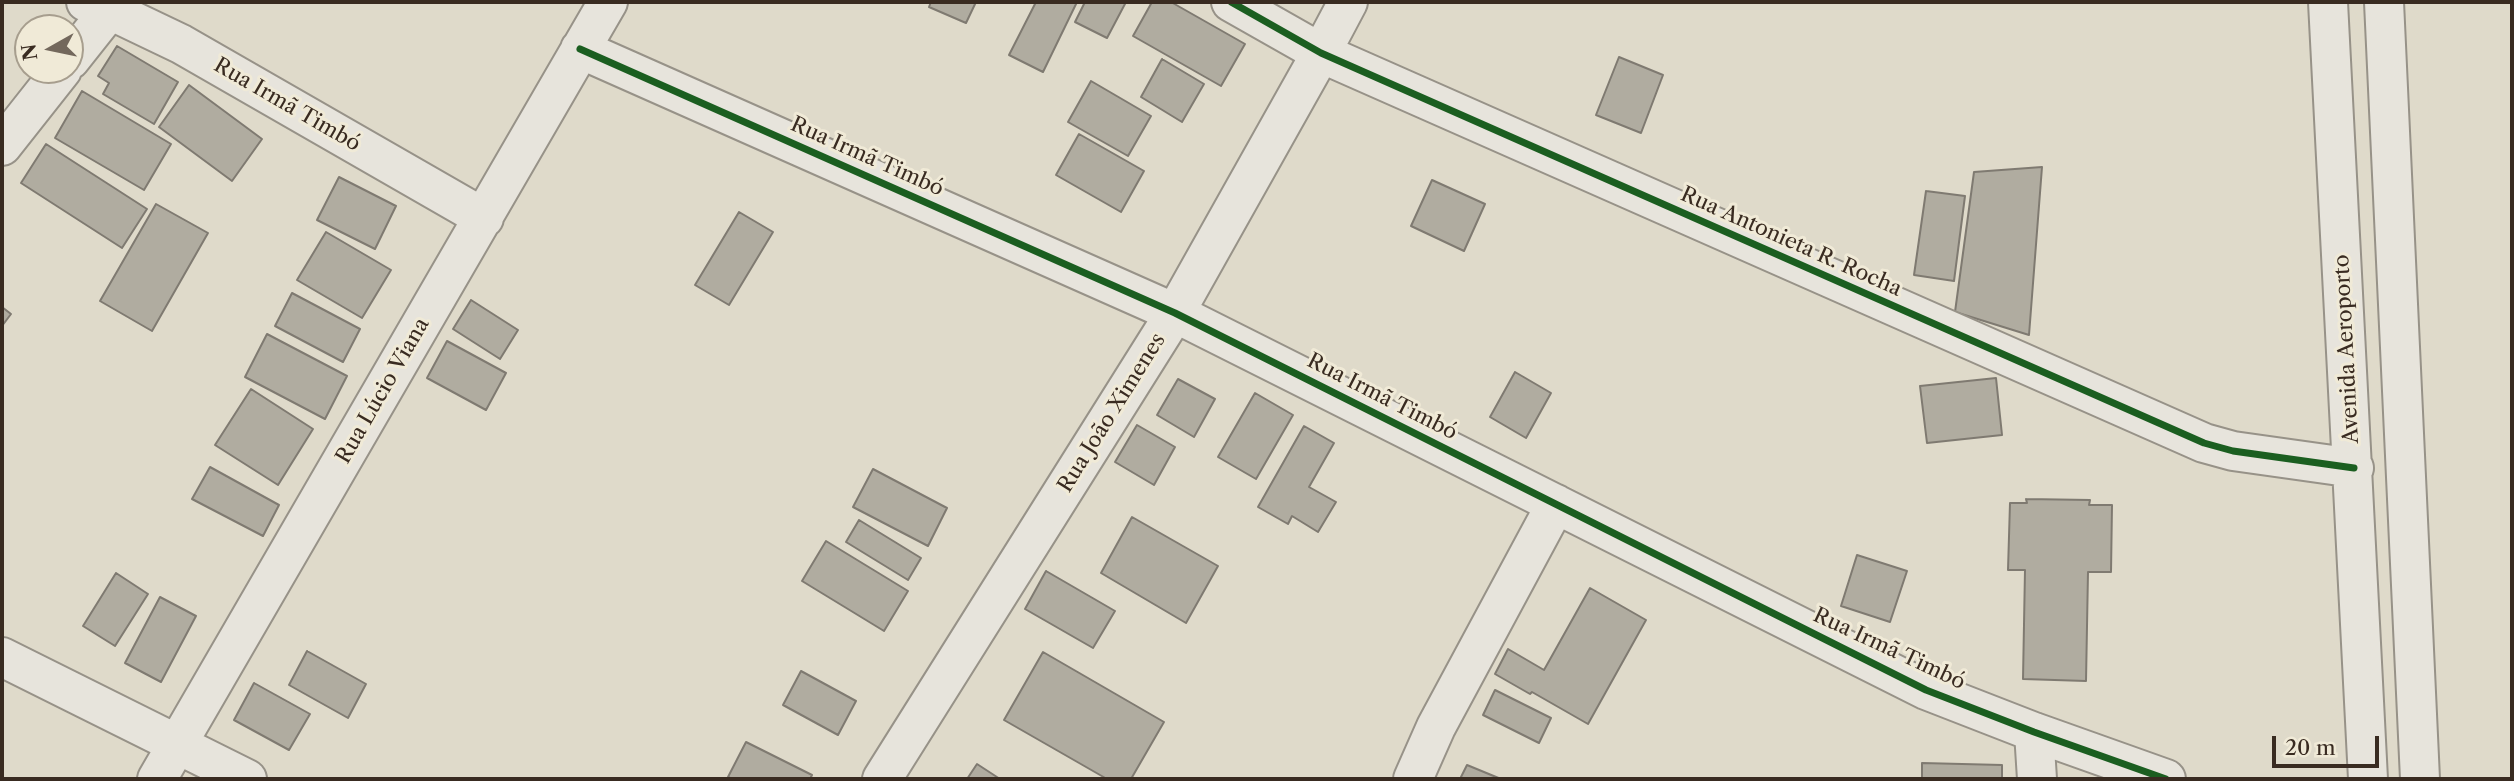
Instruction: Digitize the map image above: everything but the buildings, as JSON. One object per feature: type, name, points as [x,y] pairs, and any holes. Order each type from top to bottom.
[{"type":"street","name":"Rua Lúcio Viana","points":[[157,779],[608,2]]},
{"type":"street","name":"Rua Antonieta R. Rocha","points":[[1231,2],[1321,54],[2204,443],[2233,451],[2354,468]]},
{"type":"street","name":"Rua João Ximenes","points":[[882,779],[1175,313],[1348,2]]},
{"type":"street","name":"Avenida Aeroporto","points":[[2328,2],[2368,779]]},
{"type":"street","points":[[2385,2],[2420,779]]},
{"type":"street","name":"Rua Irmã Timbó","points":[[104,4],[181,44],[484,218]]},
{"type":"street","points":[[84,37],[104,4]]},
{"type":"street","name":"Rua Irmã Timbó","points":[[580,49],[1175,313],[1926,690],[2166,779]]},
{"type":"street","points":[[2,146],[51,84]]},
{"type":"street","points":[[1413,779],[1436,727],[1556,504]]},
{"type":"street","points":[[2,657],[247,779]]},
{"type":"street","points":[[2034,732],[2037,779]]},
{"type":"cycle path","points":[[1231,2],[1321,53],[2204,443],[2233,451],[2354,468]]},
{"type":"cycle path","points":[[580,49],[1175,313],[1926,690],[2166,779]]}]
